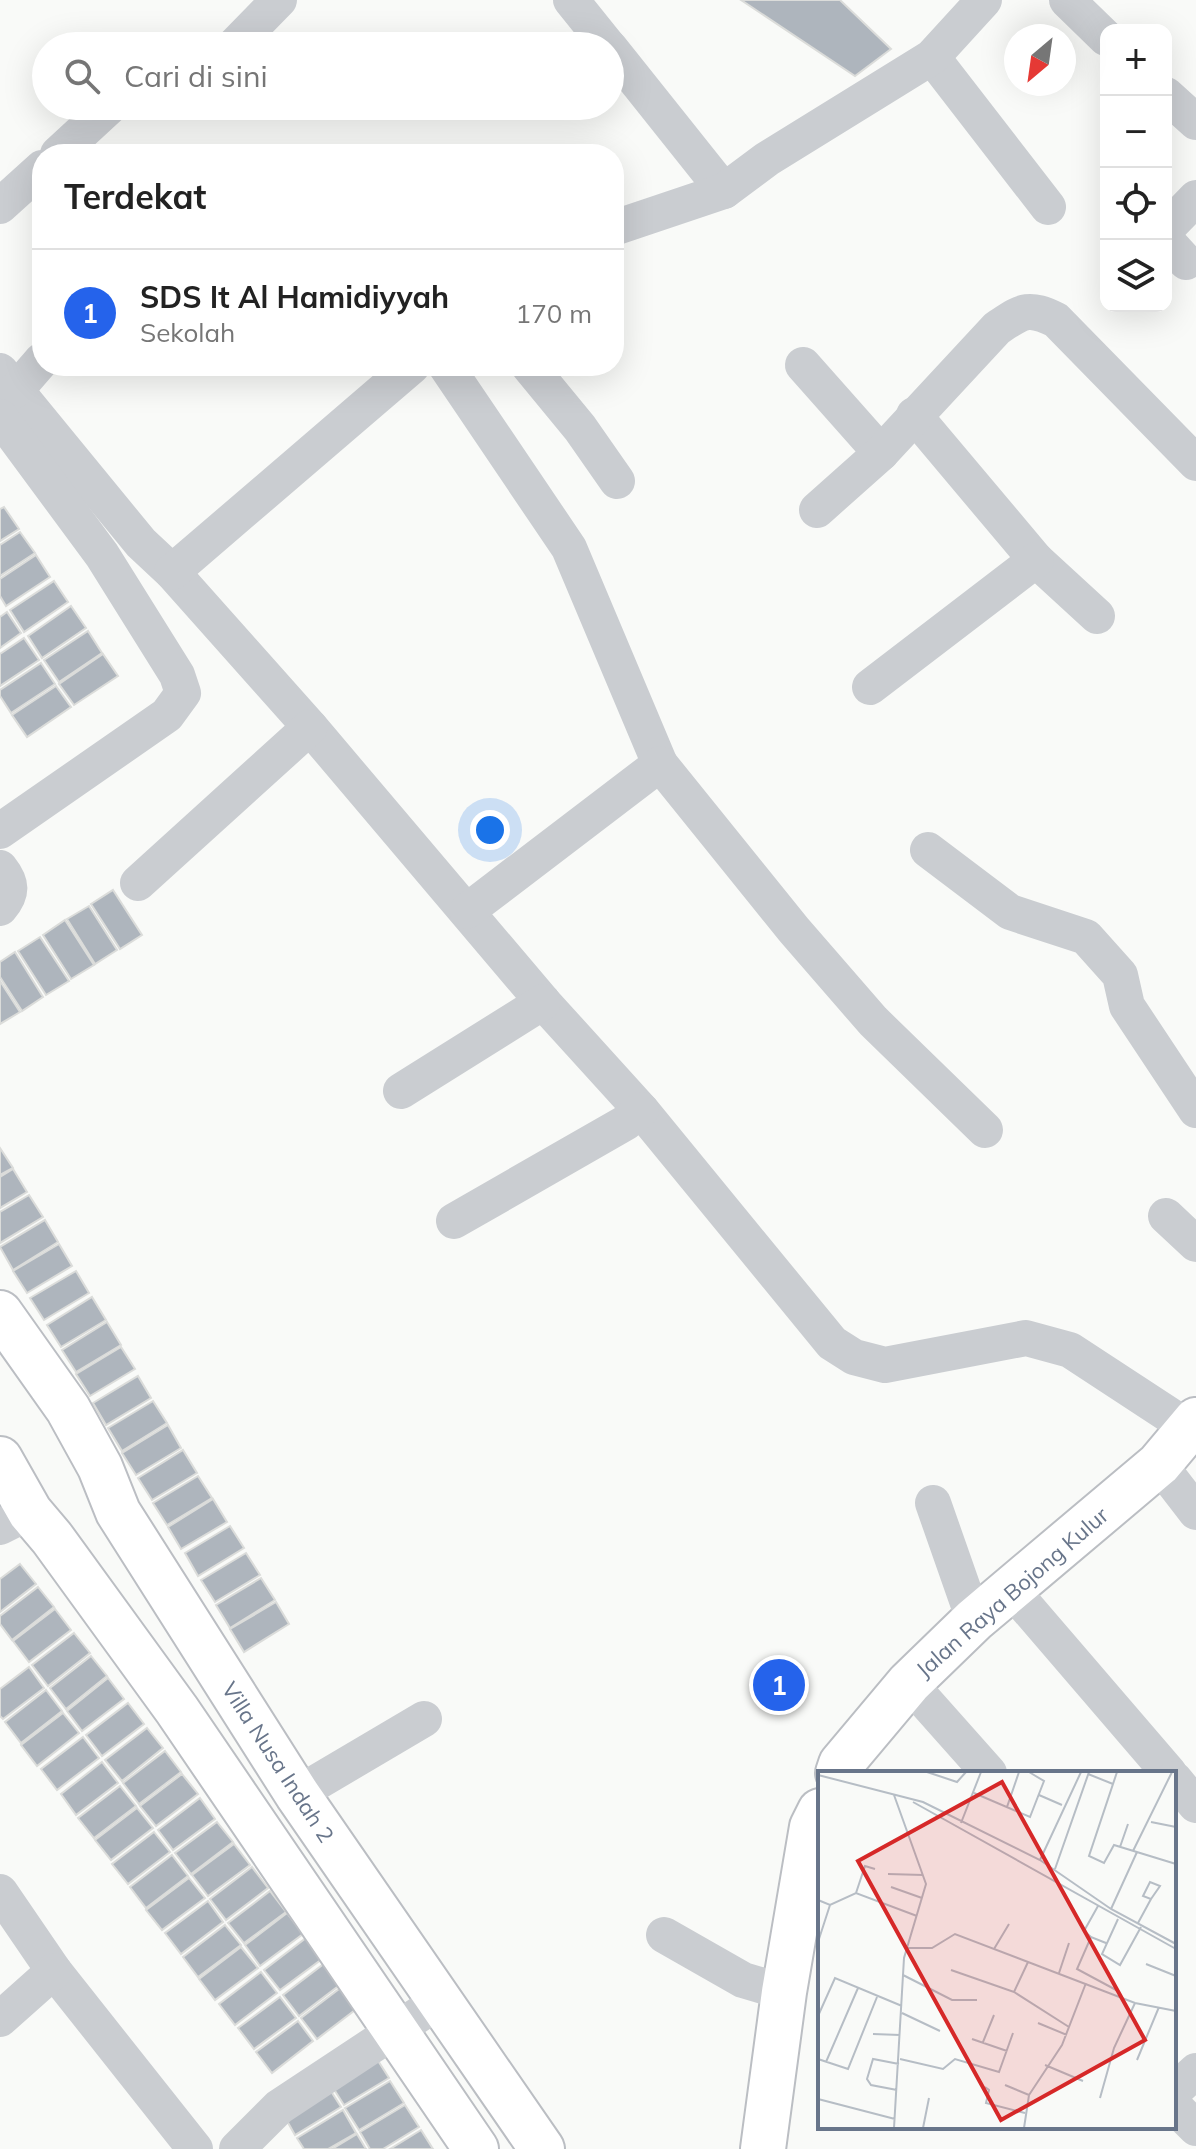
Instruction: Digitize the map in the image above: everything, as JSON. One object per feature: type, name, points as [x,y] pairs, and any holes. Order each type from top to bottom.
[{"type":"main road","name":"Villa Nusa Indah 2","points":[[0,1313],[17,1368],[68,1409],[100,1467],[118,1512],[297,1794],[542,2149]]},
{"type":"main road","name":"Jalan Raya Bojong Kulur","points":[[839,1771],[841,1764],[909,1683],[1010,1588],[1159,1464],[1192,1424]]},
{"type":"main road","points":[[0,1459],[27,1526],[177,1710],[476,2149]]},
{"type":"main road","points":[[27,1526],[85,1536],[101,1529],[118,1512]]},
{"type":"main road","points":[[763,2149],[784,1992],[817,1823]]},
{"type":"main road","points":[[443,2100],[488,2072]]},
{"type":"street","points":[[248,32],[279,0]]},
{"type":"street","points":[[571,0],[597,32]]},
{"type":"street","points":[[624,225],[724,191],[767,159],[932,57],[984,0]]},
{"type":"street","points":[[1067,0],[1100,32]]},
{"type":"street","points":[[932,57],[1048,207]]},
{"type":"street","points":[[624,66],[724,191]]},
{"type":"street","points":[[1167,96],[1196,122]]},
{"type":"street","points":[[69,144],[95,120]]},
{"type":"street","points":[[0,206],[32,177]]},
{"type":"street","points":[[1172,223],[1196,198]]},
{"type":"street","points":[[817,510],[881,453],[997,328],[1019,313],[1036,311],[1056,320],[1196,463]]},
{"type":"street","points":[[803,365],[881,453]]},
{"type":"street","points":[[5,393],[32,369]]},
{"type":"street","points":[[172,572],[400,376]]},
{"type":"street","points":[[453,376],[569,548],[660,764],[794,930],[873,1021],[985,1130]]},
{"type":"street","points":[[537,376],[580,428],[617,481]]},
{"type":"street","points":[[5,393],[141,543],[172,572],[310,727],[543,1002],[641,1110],[832,1343],[854,1357],[885,1365],[1026,1338],[1070,1350],[1192,1424]]},
{"type":"street","points":[[0,831],[167,715],[183,693],[177,675],[5,393]]},
{"type":"street","points":[[914,415],[1036,560],[1097,616]]},
{"type":"street","points":[[870,687],[1036,560]]},
{"type":"street","points":[[138,883],[310,727]]},
{"type":"street","points":[[467,911],[660,764]]},
{"type":"street","points":[[928,850],[1010,912],[1086,937],[1120,975],[1127,1006],[1196,1110]]},
{"type":"street","points":[[0,868],[10,880],[10,889],[0,908]]},
{"type":"street","points":[[401,1091],[543,1002]]},
{"type":"street","points":[[454,1221],[625,1123],[641,1110]]},
{"type":"street","points":[[1166,1216],[1196,1244]]},
{"type":"street","points":[[1159,1464],[1196,1512]]},
{"type":"street","points":[[933,1503],[974,1620]]},
{"type":"street","points":[[1010,1588],[1167,1771]]},
{"type":"street","points":[[909,1683],[987,1771]]},
{"type":"street","points":[[297,1794],[424,1719]]},
{"type":"street","points":[[1176,1781],[1196,1805]]},
{"type":"street","points":[[0,1892],[54,1971],[195,2149]]},
{"type":"street","points":[[664,1935],[743,1980],[784,1992]]},
{"type":"street","points":[[0,2019],[54,1971]]},
{"type":"street","points":[[237,2149],[279,2107],[438,2002]]},
{"type":"street","points":[[1176,2089],[1196,2071]]},
{"type":"street","points":[[1176,2108],[1196,2128]]},
{"type":"building","points":[[741,0],[840,0],[891,49],[855,76]]},
{"type":"building","points":[[4,507],[19,529],[0,541],[0,509]]},
{"type":"building","points":[[20,532],[35,553],[0,576],[0,545]]},
{"type":"building","points":[[36,555],[50,577],[6,606],[0,596],[0,579]]},
{"type":"building","points":[[54,581],[68,602],[24,632],[10,610]]},
{"type":"building","points":[[71,606],[86,628],[42,658],[28,636]]},
{"type":"building","points":[[7,612],[21,633],[0,648],[0,617]]},
{"type":"building","points":[[88,631],[102,653],[59,682],[44,660]]},
{"type":"building","points":[[24,638],[39,660],[0,686],[0,654]]},
{"type":"building","points":[[103,654],[118,676],[74,705],[59,684]]},
{"type":"building","points":[[41,663],[55,684],[11,713],[0,696],[0,690]]},
{"type":"building","points":[[56,686],[71,707],[27,737],[12,715]]},
{"type":"building","points":[[113,890],[142,935],[120,949],[91,904]]},
{"type":"building","points":[[89,906],[117,950],[95,964],[67,919]]},
{"type":"building","points":[[65,920],[94,965],[71,979],[43,935]]},
{"type":"building","points":[[40,937],[69,981],[46,995],[18,951]]},
{"type":"building","points":[[15,952],[43,997],[22,1011],[0,977],[0,962]]},
{"type":"building","points":[[0,981],[20,1012],[0,1024]]},
{"type":"building","points":[[0,1148],[13,1168],[0,1175]]},
{"type":"building","points":[[13,1169],[27,1192],[0,1208],[0,1177]]},
{"type":"building","points":[[29,1195],[43,1217],[0,1243],[0,1212]]},
{"type":"building","points":[[45,1220],[58,1242],[13,1270],[0,1247]]},
{"type":"building","points":[[59,1244],[72,1266],[27,1293],[13,1271]]},
{"type":"building","points":[[76,1271],[89,1293],[44,1320],[30,1298]]},
{"type":"building","points":[[92,1297],[106,1320],[61,1347],[47,1325]]},
{"type":"building","points":[[107,1322],[121,1345],[76,1372],[62,1350]]},
{"type":"building","points":[[121,1347],[135,1369],[90,1396],[76,1374]]},
{"type":"building","points":[[138,1376],[151,1398],[106,1425],[93,1403]]},
{"type":"building","points":[[153,1401],[167,1423],[122,1451],[108,1428]]},
{"type":"building","points":[[168,1425],[181,1448],[136,1475],[122,1453]]},
{"type":"building","points":[[183,1450],[197,1473],[152,1500],[138,1478]]},
{"type":"building","points":[[198,1476],[212,1498],[167,1525],[153,1503]]},
{"type":"building","points":[[213,1499],[227,1522],[181,1549],[168,1527]]},
{"type":"building","points":[[230,1526],[244,1548],[198,1576],[185,1553]]},
{"type":"building","points":[[246,1553],[260,1575],[215,1602],[201,1580]]},
{"type":"building","points":[[20,1564],[36,1584],[0,1612],[0,1579]]},
{"type":"building","points":[[261,1578],[275,1600],[230,1628],[216,1605]]},
{"type":"building","points":[[38,1587],[54,1607],[12,1640],[0,1624],[0,1616]]},
{"type":"building","points":[[276,1602],[289,1624],[244,1652],[230,1629]]},
{"type":"building","points":[[55,1609],[71,1630],[29,1662],[13,1641]]},
{"type":"building","points":[[74,1633],[90,1653],[48,1686],[32,1665]]},
{"type":"building","points":[[91,1656],[107,1676],[66,1709],[50,1688]]},
{"type":"building","points":[[29,1667],[44,1688],[3,1719],[0,1716],[0,1689]]},
{"type":"building","points":[[108,1678],[124,1699],[82,1731],[67,1711]]},
{"type":"building","points":[[46,1690],[62,1711],[21,1743],[5,1722]]},
{"type":"building","points":[[128,1703],[144,1724],[102,1756],[86,1735]]},
{"type":"building","points":[[63,1713],[79,1733],[37,1766],[21,1745]]},
{"type":"building","points":[[147,1728],[163,1748],[122,1781],[105,1760]]},
{"type":"building","points":[[83,1737],[99,1758],[57,1790],[41,1769]]},
{"type":"building","points":[[165,1751],[181,1772],[139,1804],[123,1783]]},
{"type":"building","points":[[102,1762],[118,1783],[76,1815],[61,1794]]},
{"type":"building","points":[[182,1774],[198,1794],[156,1826],[140,1806]]},
{"type":"building","points":[[120,1786],[136,1806],[94,1838],[78,1818]]},
{"type":"building","points":[[200,1798],[215,1819],[173,1850],[158,1830]]},
{"type":"building","points":[[137,1808],[153,1828],[111,1860],[95,1840]]},
{"type":"building","points":[[217,1822],[233,1842],[191,1874],[175,1853]]},
{"type":"building","points":[[154,1832],[170,1852],[128,1884],[112,1864]]},
{"type":"building","points":[[234,1844],[250,1865],[208,1896],[192,1875]]},
{"type":"building","points":[[172,1855],[188,1876],[146,1908],[130,1887]]},
{"type":"building","points":[[252,1867],[268,1888],[226,1920],[210,1899]]},
{"type":"building","points":[[189,1878],[205,1898],[162,1930],[146,1910]]},
{"type":"building","points":[[270,1891],[286,1912],[244,1943],[228,1923]]},
{"type":"building","points":[[208,1901],[223,1922],[181,1954],[165,1933]]},
{"type":"building","points":[[287,1913],[303,1934],[260,1966],[245,1945]]},
{"type":"building","points":[[225,1925],[241,1945],[198,1977],[183,1957]]},
{"type":"building","points":[[306,1938],[322,1959],[280,1990],[264,1970]]},
{"type":"building","points":[[241,1947],[258,1968],[215,2000],[199,1979]]},
{"type":"building","points":[[325,1963],[341,1984],[299,2016],[283,1995]]},
{"type":"building","points":[[261,1972],[277,1993],[235,2025],[219,2004]]},
{"type":"building","points":[[343,1986],[359,2007],[317,2039],[301,2018]]},
{"type":"building","points":[[280,1997],[296,2018],[254,2049],[238,2028]]},
{"type":"building","points":[[298,2021],[313,2041],[272,2073],[256,2052]]},
{"type":"building","points":[[375,2056],[389,2078],[344,2105],[330,2083]]},
{"type":"building","points":[[390,2081],[404,2103],[359,2130],[345,2108]]},
{"type":"building","points":[[327,2085],[341,2107],[295,2135],[282,2112]]},
{"type":"building","points":[[405,2105],[419,2127],[383,2149],[370,2149],[360,2132]]},
{"type":"building","points":[[343,2110],[356,2133],[328,2149],[304,2149],[297,2138]]},
{"type":"building","points":[[421,2130],[433,2149],[390,2149]]},
{"type":"building","points":[[357,2134],[366,2149],[332,2149]]},
{"type":"place","name":"SDS It Al Hamidiyyah","points":[[779,1685]]}]
